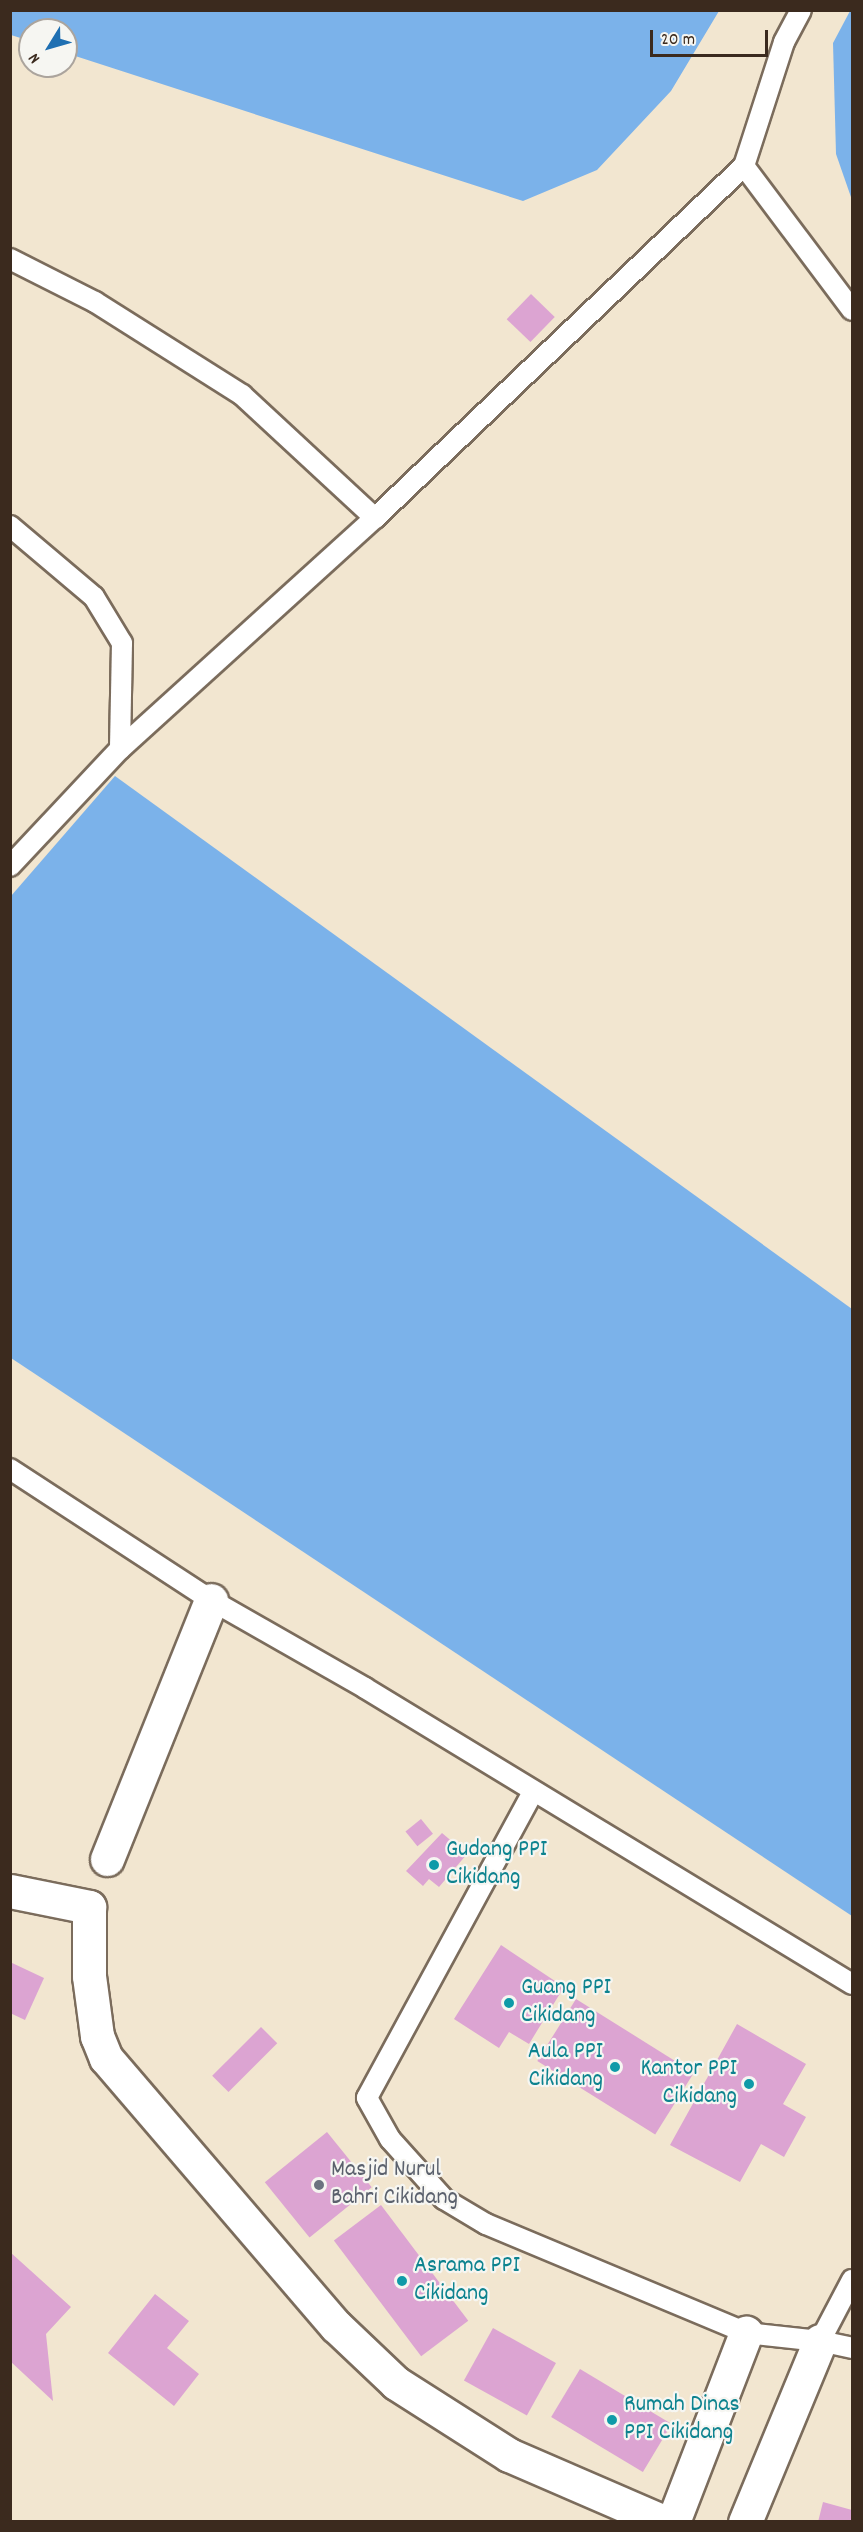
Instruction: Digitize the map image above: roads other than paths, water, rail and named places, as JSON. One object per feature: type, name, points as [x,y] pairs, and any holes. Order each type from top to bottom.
[{"type":"street","points":[[107,1859],[211,1600]]},
{"type":"street","points":[[10,1891],[89,1906],[89,1976],[97,2036],[106,2058],[336,2326],[396,2383],[509,2455],[664,2522]]},
{"type":"street","points":[[674,2522],[746,2333]]},
{"type":"street","points":[[745,2522],[820,2341]]},
{"type":"lane","points":[[10,866],[120,749],[375,518],[744,166],[784,42],[801,10]]},
{"type":"lane","points":[[744,166],[852,310]]},
{"type":"lane","points":[[10,259],[95,302],[242,395],[375,518]]},
{"type":"lane","points":[[10,526],[94,597],[122,643],[120,749]]},
{"type":"lane","points":[[10,1469],[211,1600],[365,1688],[852,1984]]},
{"type":"lane","points":[[533,1792],[367,2098],[390,2139],[444,2199],[486,2224],[746,2333],[820,2341],[852,2348]]},
{"type":"lane","points":[[820,2341],[852,2280]]},
{"type":"water","points":[[11,10],[719,10],[671,91],[597,170],[523,201],[78,57],[78,18],[18,18],[18,37],[11,35]]},
{"type":"water","points":[[852,11],[852,200],[836,154],[833,43]]},
{"type":"water","points":[[115,776],[852,1309],[852,1916],[11,1358],[11,896]]},
{"type":"place","name":"Gudang PPI Cikidang","points":[[434,1865]]},
{"type":"place","name":"Guang PPI Cikidang","points":[[509,2003]]},
{"type":"place","name":"Aula PPI Cikidang","points":[[615,2067]]},
{"type":"place","name":"Kantor PPI Cikidang","points":[[749,2084]]},
{"type":"place","name":"Masjid Nurul Bahri Cikidang","points":[[319,2185]]},
{"type":"place","name":"Asrama PPI Cikidang","points":[[402,2281]]},
{"type":"place","name":"Rumah Dinas PPI Cikidang","points":[[612,2420]]}]
